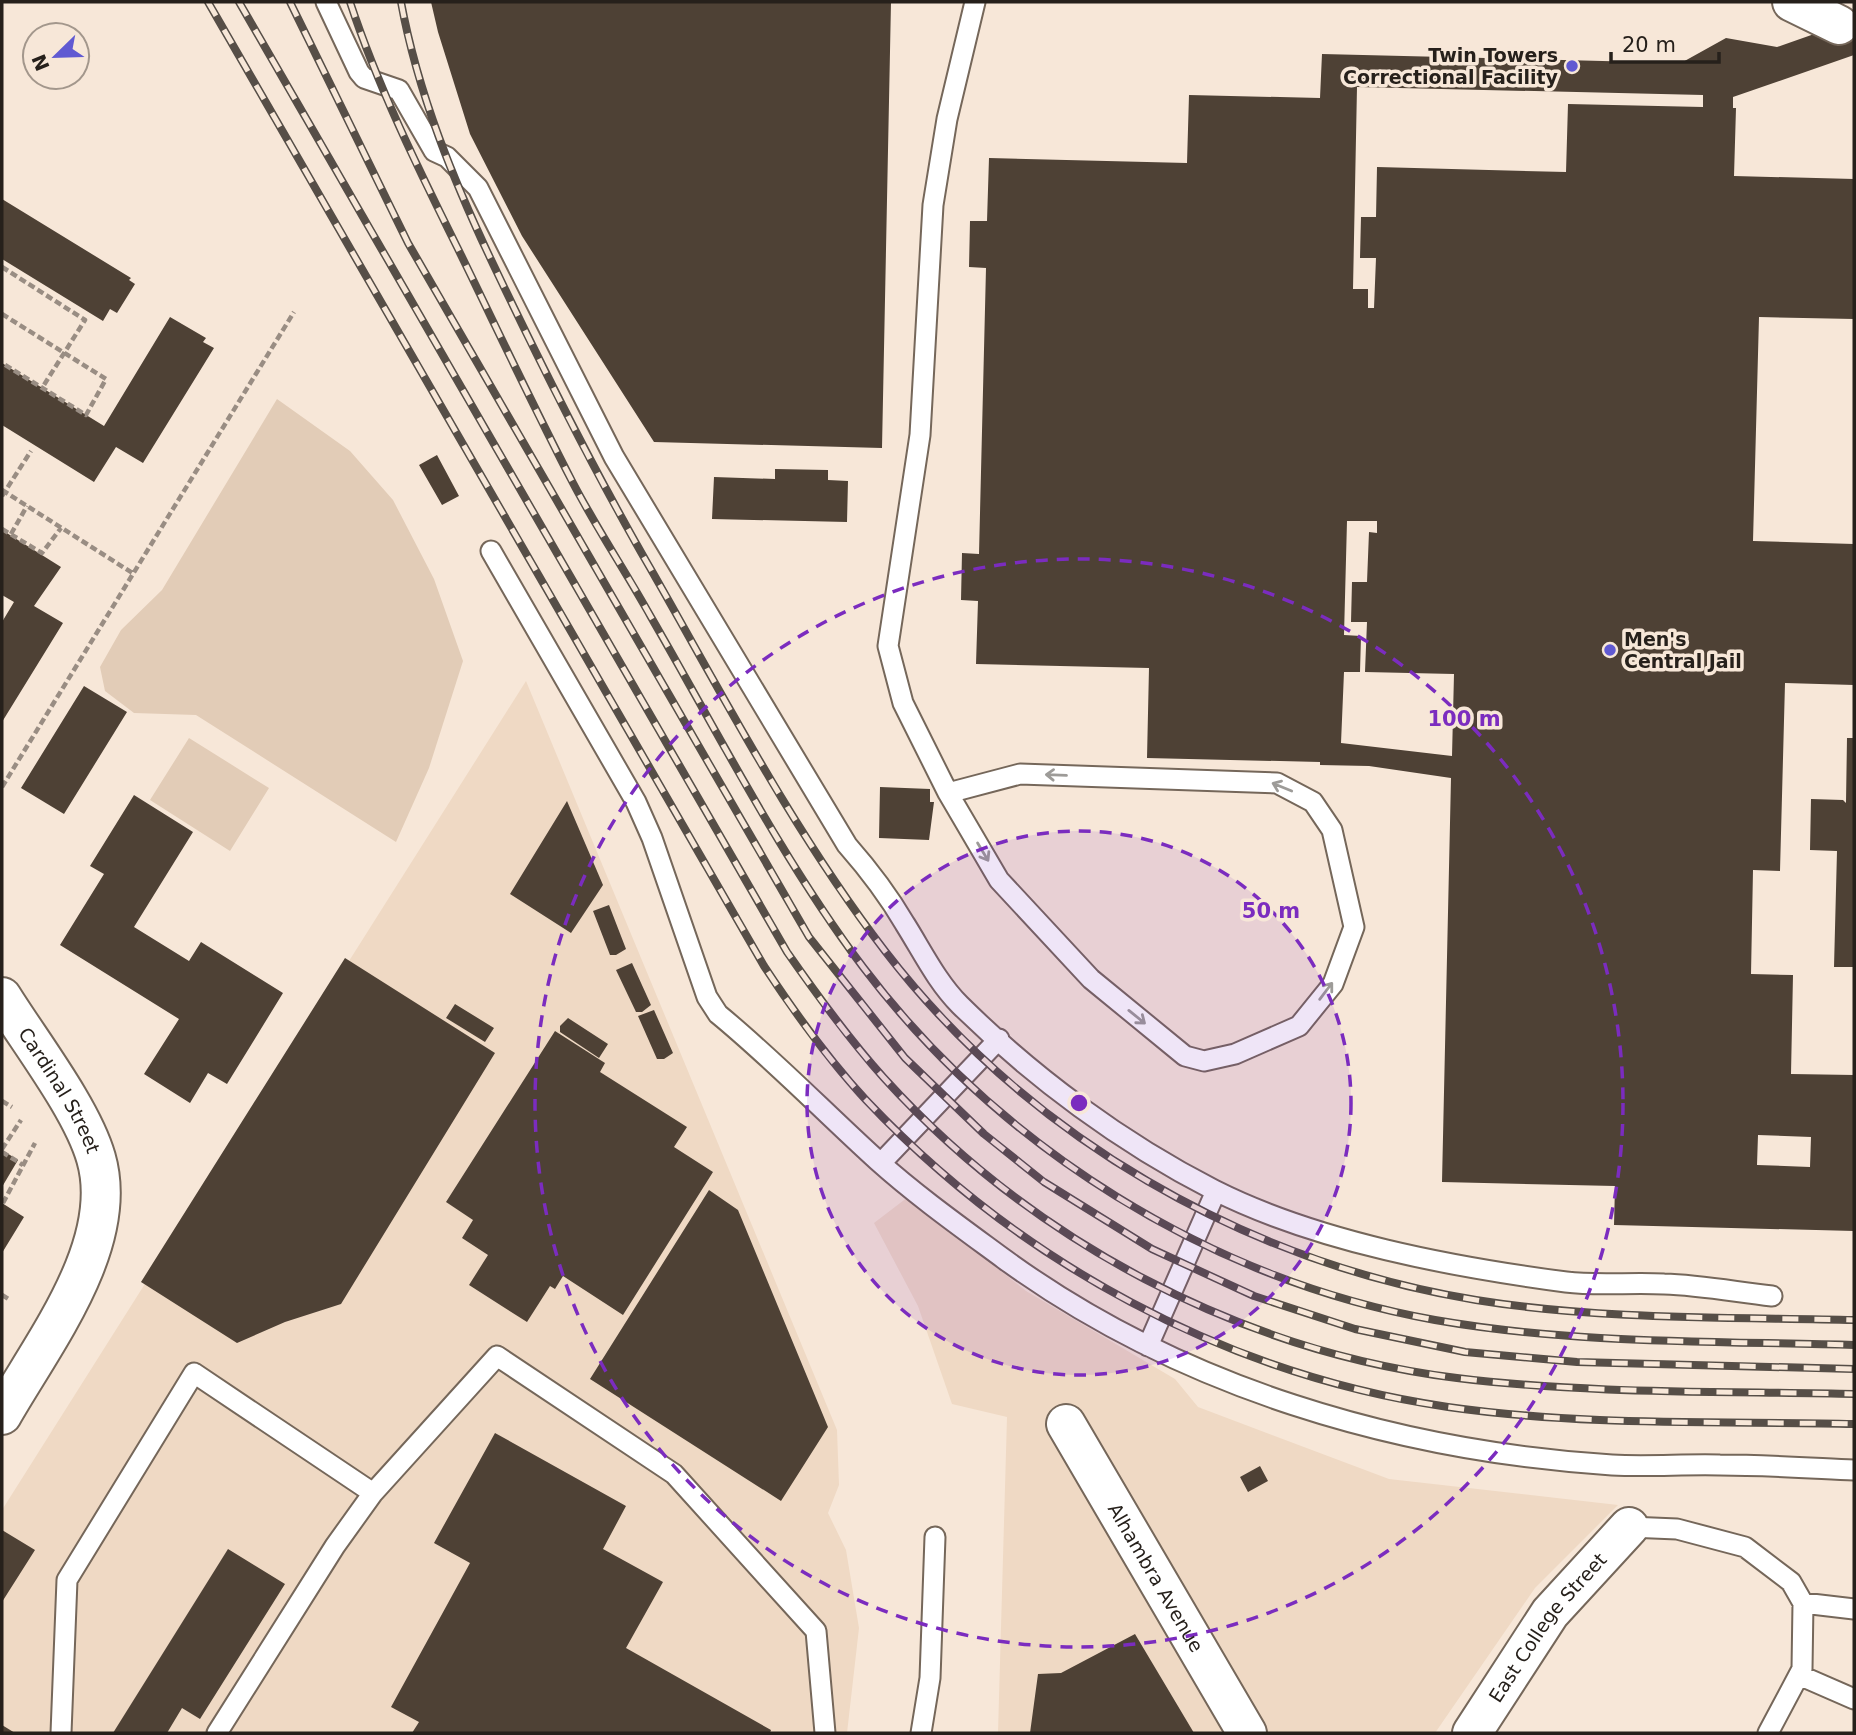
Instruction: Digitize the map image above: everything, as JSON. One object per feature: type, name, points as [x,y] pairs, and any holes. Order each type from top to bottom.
[{"type":"street","points":[[1792,2],[1839,25]]},
{"type":"street","name":"Cardinal Street","points":[[2,997],[82,1123],[96,1156],[103,1189],[90,1253],[72,1293],[2,1415]]},
{"type":"street","name":"Alhambra Avenue","points":[[1066,1424],[1247,1733]]},
{"type":"street","name":"East College Street","points":[[1472,1733],[1550,1613],[1629,1527]]},
{"type":"lane","points":[[326,2],[359,72],[365,78],[398,90],[434,151],[447,157],[478,188],[614,457],[840,833],[878,881],[928,962],[958,1003],[1091,1114],[1148,1153],[1216,1191],[1340,1236],[1458,1265],[1570,1283],[1667,1284],[1772,1296]]},
{"type":"lane","points":[[947,793],[1020,774],[1277,783],[1313,802],[1332,830],[1354,927],[1333,984],[1299,1026],[1235,1054],[1204,1061],[1185,1056],[1091,979],[999,880],[947,793],[903,703],[888,646],[920,435],[933,205],[947,119],[975,2]]},
{"type":"lane","points":[[491,551],[636,802],[652,838],[708,997],[719,1014],[881,1163],[1005,1259],[1115,1330],[1148,1346],[1272,1399],[1349,1423],[1422,1439],[1613,1465],[1725,1465],[1854,1470]]},
{"type":"lane","points":[[881,1163],[999,1039]]},
{"type":"lane","points":[[1148,1346],[1216,1191]]},
{"type":"lane","points":[[217,1733],[335,1546],[373,1493],[497,1356],[674,1474],[817,1631],[825,1733]]},
{"type":"lane","points":[[61,1733],[67,1580],[194,1373],[373,1493]]},
{"type":"lane","points":[[1629,1527],[1677,1529],[1745,1547],[1791,1582],[1803,1603],[1802,1669],[1768,1733]]},
{"type":"lane","points":[[921,1733],[930,1678],[935,1537]]},
{"type":"lane","points":[[1803,1603],[1854,1609]]},
{"type":"lane","points":[[1799,1675],[1854,1699]]},
{"type":"path","points":[[2,267],[85,320],[42,388]]},
{"type":"path","points":[[2,786],[294,312]]},
{"type":"path","points":[[2,314],[106,379],[86,415],[2,363]]},
{"type":"path","points":[[31,451],[3,493],[134,574]]},
{"type":"path","points":[[11,534],[27,506]]},
{"type":"path","points":[[2,529],[42,554],[61,528]]},
{"type":"path","points":[[2,1101],[12,1107]]},
{"type":"path","points":[[21,1120],[2,1151],[23,1166]]},
{"type":"path","points":[[3,1203],[35,1143]]},
{"type":"path","points":[[2,1295],[10,1300]]},
{"type":"shaded area","points":[[277,399],[350,451],[393,500],[434,579],[463,661],[429,768],[396,842],[196,715],[134,713],[105,691],[100,667],[121,630],[162,590]]},
{"type":"shaded area","points":[[526,681],[837,1430],[839,1485],[828,1513],[846,1550],[859,1628],[847,1733],[2,1733],[2,1510]]},
{"type":"shaded area","points":[[189,738],[269,788],[230,851],[150,800]]},
{"type":"shaded area","points":[[908,1197],[1026,1291],[1175,1379],[1198,1407],[1389,1479],[1618,1505],[1535,1588],[1435,1733],[998,1733],[1007,1417],[952,1404],[918,1306],[874,1223]]},
{"type":"building","points":[[431,2],[891,2],[882,448],[654,442],[522,236],[470,134]]},
{"type":"building","name":"Men's Central Jail","points":[[1854,20],[1854,55],[1733,97],[1733,108],[1736,108],[1734,176],[1854,179],[1854,319],[1759,317],[1753,541],[1854,544],[1854,685],[1785,683],[1780,871],[1753,870],[1751,974],[1793,975],[1791,1074],[1854,1075],[1854,1231],[1614,1225],[1615,1186],[1442,1182],[1451,778],[1369,766],[1320,765],[1320,762],[1147,758],[1149,668],[976,664],[978,601],[961,600],[962,553],[979,554],[986,268],[969,267],[970,221],[987,221],[989,158],[1187,163],[1189,95],[1320,98],[1322,54],[1681,63],[1726,38],[1777,47]],"holes":[[[1357,87],[1703,95],[1703,107],[1568,104],[1566,172],[1377,167],[1376,217],[1361,217],[1360,258],[1376,258],[1374,308],[1368,308],[1368,289],[1353,289]],[[1347,521],[1377,521],[1377,533],[1369,532],[1367,582],[1352,582],[1351,622],[1367,622],[1365,672],[1454,674],[1452,756],[1341,743],[1344,672],[1360,672],[1361,636],[1344,635]],[[1758,1135],[1811,1137],[1810,1167],[1757,1165]]]},
{"type":"building","points":[[2,199],[131,278],[129,280],[135,284],[117,313],[110,309],[103,321],[2,259]]},
{"type":"building","points":[[170,317],[206,338],[203,342],[214,348],[143,463],[116,447],[94,482],[2,425],[2,363],[104,426]]},
{"type":"building","points":[[437,455],[459,496],[442,505],[419,465]]},
{"type":"building","points":[[775,469],[828,470],[828,480],[848,481],[847,522],[712,519],[714,477],[775,479]]},
{"type":"building","points":[[2,530],[61,567],[34,606],[63,623],[2,722],[2,622],[14,602],[2,595]]},
{"type":"building","points":[[84,686],[127,712],[64,814],[21,788]]},
{"type":"building","points":[[1847,738],[1854,738],[1854,967],[1834,967],[1837,851],[1810,850],[1811,799],[1843,800],[1846,803]]},
{"type":"building","points":[[880,787],[930,789],[930,802],[934,802],[929,840],[879,838]]},
{"type":"building","points":[[134,795],[193,832],[134,927],[189,961],[201,942],[283,993],[227,1084],[208,1073],[190,1103],[144,1074],[179,1019],[60,945],[104,874],[90,866]]},
{"type":"building","points":[[567,801],[603,885],[571,933],[510,894]]},
{"type":"building","points":[[609,905],[626,949],[616,955],[610,955],[593,911]]},
{"type":"building","points":[[345,958],[495,1053],[341,1304],[285,1322],[237,1343],[141,1282]]},
{"type":"building","points":[[632,963],[651,1005],[642,1012],[636,1012],[616,970]]},
{"type":"building","points":[[455,1004],[494,1028],[485,1042],[446,1018]]},
{"type":"building","points":[[654,1010],[673,1053],[664,1059],[657,1059],[638,1016]]},
{"type":"building","points":[[568,1018],[608,1044],[599,1058],[560,1032],[560,1026]]},
{"type":"building","points":[[555,1031],[605,1063],[600,1072],[687,1127],[674,1147],[713,1172],[623,1315],[563,1276],[555,1289],[550,1286],[527,1322],[469,1285],[488,1255],[462,1238],[473,1220],[446,1202]]},
{"type":"building","points":[[2,1150],[18,1160],[2,1187]]},
{"type":"building","points":[[709,1190],[738,1210],[828,1427],[781,1501],[590,1379]]},
{"type":"building","points":[[2,1203],[24,1217],[2,1253]]},
{"type":"building","points":[[495,1433],[626,1506],[603,1549],[663,1582],[626,1648],[771,1730],[770,1733],[412,1733],[419,1722],[391,1707],[470,1563],[434,1543]]},
{"type":"building","points":[[1260,1466],[1268,1481],[1248,1492],[1240,1477]]},
{"type":"building","points":[[2,1530],[35,1550],[2,1602]]},
{"type":"building","points":[[228,1549],[285,1584],[200,1719],[182,1708],[167,1733],[113,1733]]},
{"type":"building","points":[[1135,1634],[1194,1733],[1030,1733],[1038,1674],[1061,1673]]},
{"type":"building","points":[[2,1725],[15,1733],[2,1733]]},
{"type":"railway","points":[[208,2],[764,966],[838,1068],[866,1100],[926,1158],[990,1212],[1059,1260],[1131,1302],[1207,1339],[1285,1368],[1366,1391],[1448,1407],[1498,1413],[1651,1422],[1854,1424]]},
{"type":"railway","points":[[239,2],[787,952],[871,1063],[942,1136],[1005,1189],[1072,1237],[1144,1279],[1219,1314],[1296,1343],[1376,1364],[1457,1378],[1506,1383],[1655,1391],[1854,1394]]},
{"type":"railway","points":[[290,2],[408,243],[809,937],[905,1058],[984,1134],[1044,1182],[1152,1249],[1254,1296],[1355,1329],[1465,1352],[1577,1362],[1854,1369]]},
{"type":"railway","points":[[350,2],[374,67],[430,193],[573,483],[752,796],[806,884],[863,967],[918,1032],[979,1093],[1045,1148],[1116,1196],[1192,1238],[1270,1273],[1352,1301],[1435,1320],[1539,1333],[1644,1340],[1854,1345]]},
{"type":"railway","points":[[401,2],[427,104],[465,202],[551,383],[632,535],[763,766],[821,861],[885,951],[942,1018],[1005,1079],[1074,1133],[1148,1181],[1225,1222],[1306,1256],[1390,1282],[1476,1300],[1570,1311],[1854,1320]]},
{"type":"place","name":"Twin Towers Correctional Facility","points":[[1572,66]]},
{"type":"place","name":"Men's Central Jail","points":[[1610,650]]}]
